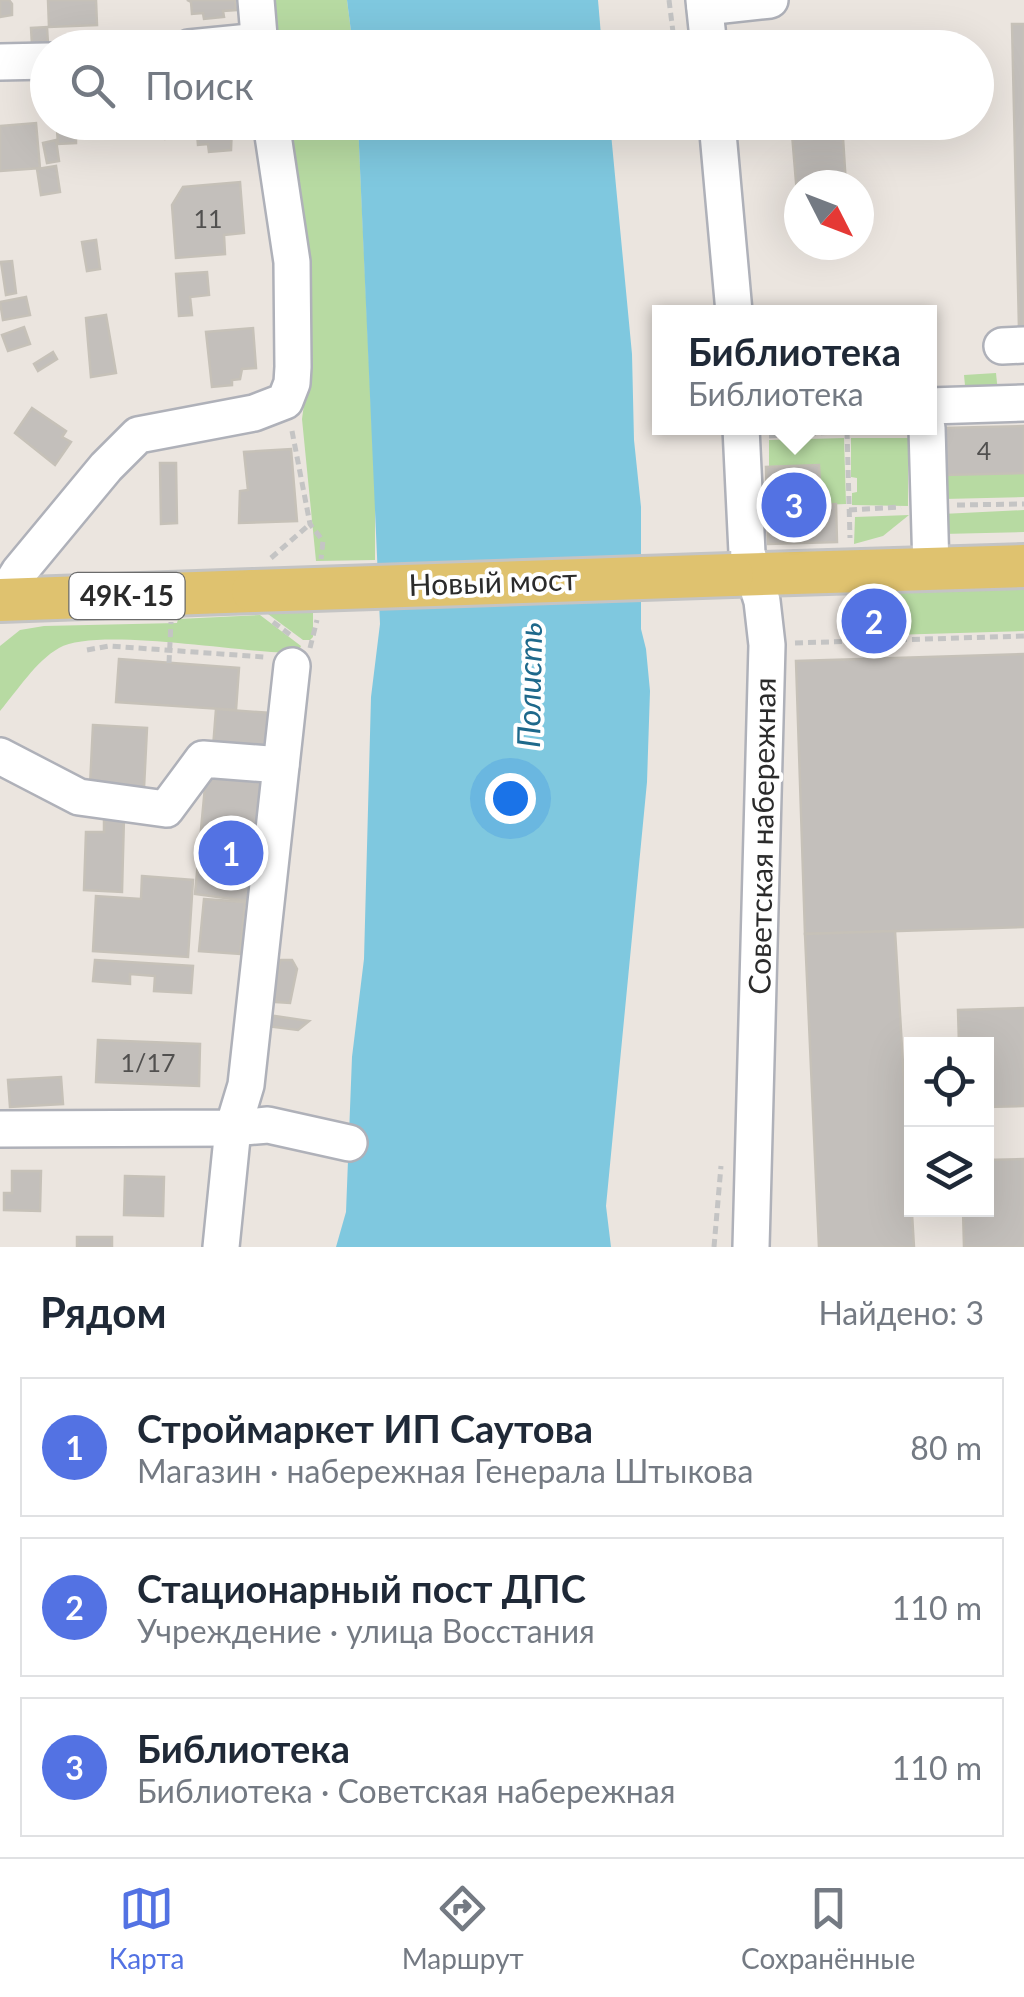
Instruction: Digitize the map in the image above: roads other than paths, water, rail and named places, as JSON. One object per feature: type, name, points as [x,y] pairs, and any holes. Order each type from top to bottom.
[{"type":"main road","name":"49К-15","points":[[742,575],[1024,566]]},
{"type":"main road","name":"Новый мост","points":[[1,600],[742,575]]},
{"type":"street","points":[[256,0],[259,30]]},
{"type":"street","points":[[707,30],[704,3],[770,0]]},
{"type":"street","points":[[0,62],[30,61]]},
{"type":"street","points":[[1,600],[19,572],[138,435],[254,413],[285,401],[293,367],[292,262],[274,140]]},
{"type":"street","points":[[719,140],[733,305]]},
{"type":"street","points":[[937,406],[1024,403]]},
{"type":"street","name":"Советская набережная","points":[[751,1247],[767,645],[762,601],[742,575],[747,553],[752,435]]},
{"type":"street","points":[[926,435],[931,569]]},
{"type":"street","points":[[221,1247],[233,1128],[246,1085],[296,654]]},
{"type":"street","points":[[0,756],[79,797],[166,809],[203,759],[281,765]]},
{"type":"street","points":[[0,1129],[268,1125],[350,1143]]},
{"type":"water","points":[[347,0],[598,0],[601,30],[351,30]]},
{"type":"water","name":"Полисть","points":[[359,140],[612,140],[632,354],[634,440],[641,507],[641,629],[650,691],[647,782],[606,1206],[611,1247],[336,1247],[346,1212],[352,1057],[364,959],[371,697],[380,624]]},
{"type":"place","name":"Библиотека","points":[[794,505]]},
{"type":"place","name":"Стационарный пост ДПС","points":[[874,621]]},
{"type":"place","name":"Строймаркет ИП Саутова","points":[[231,853]]}]
